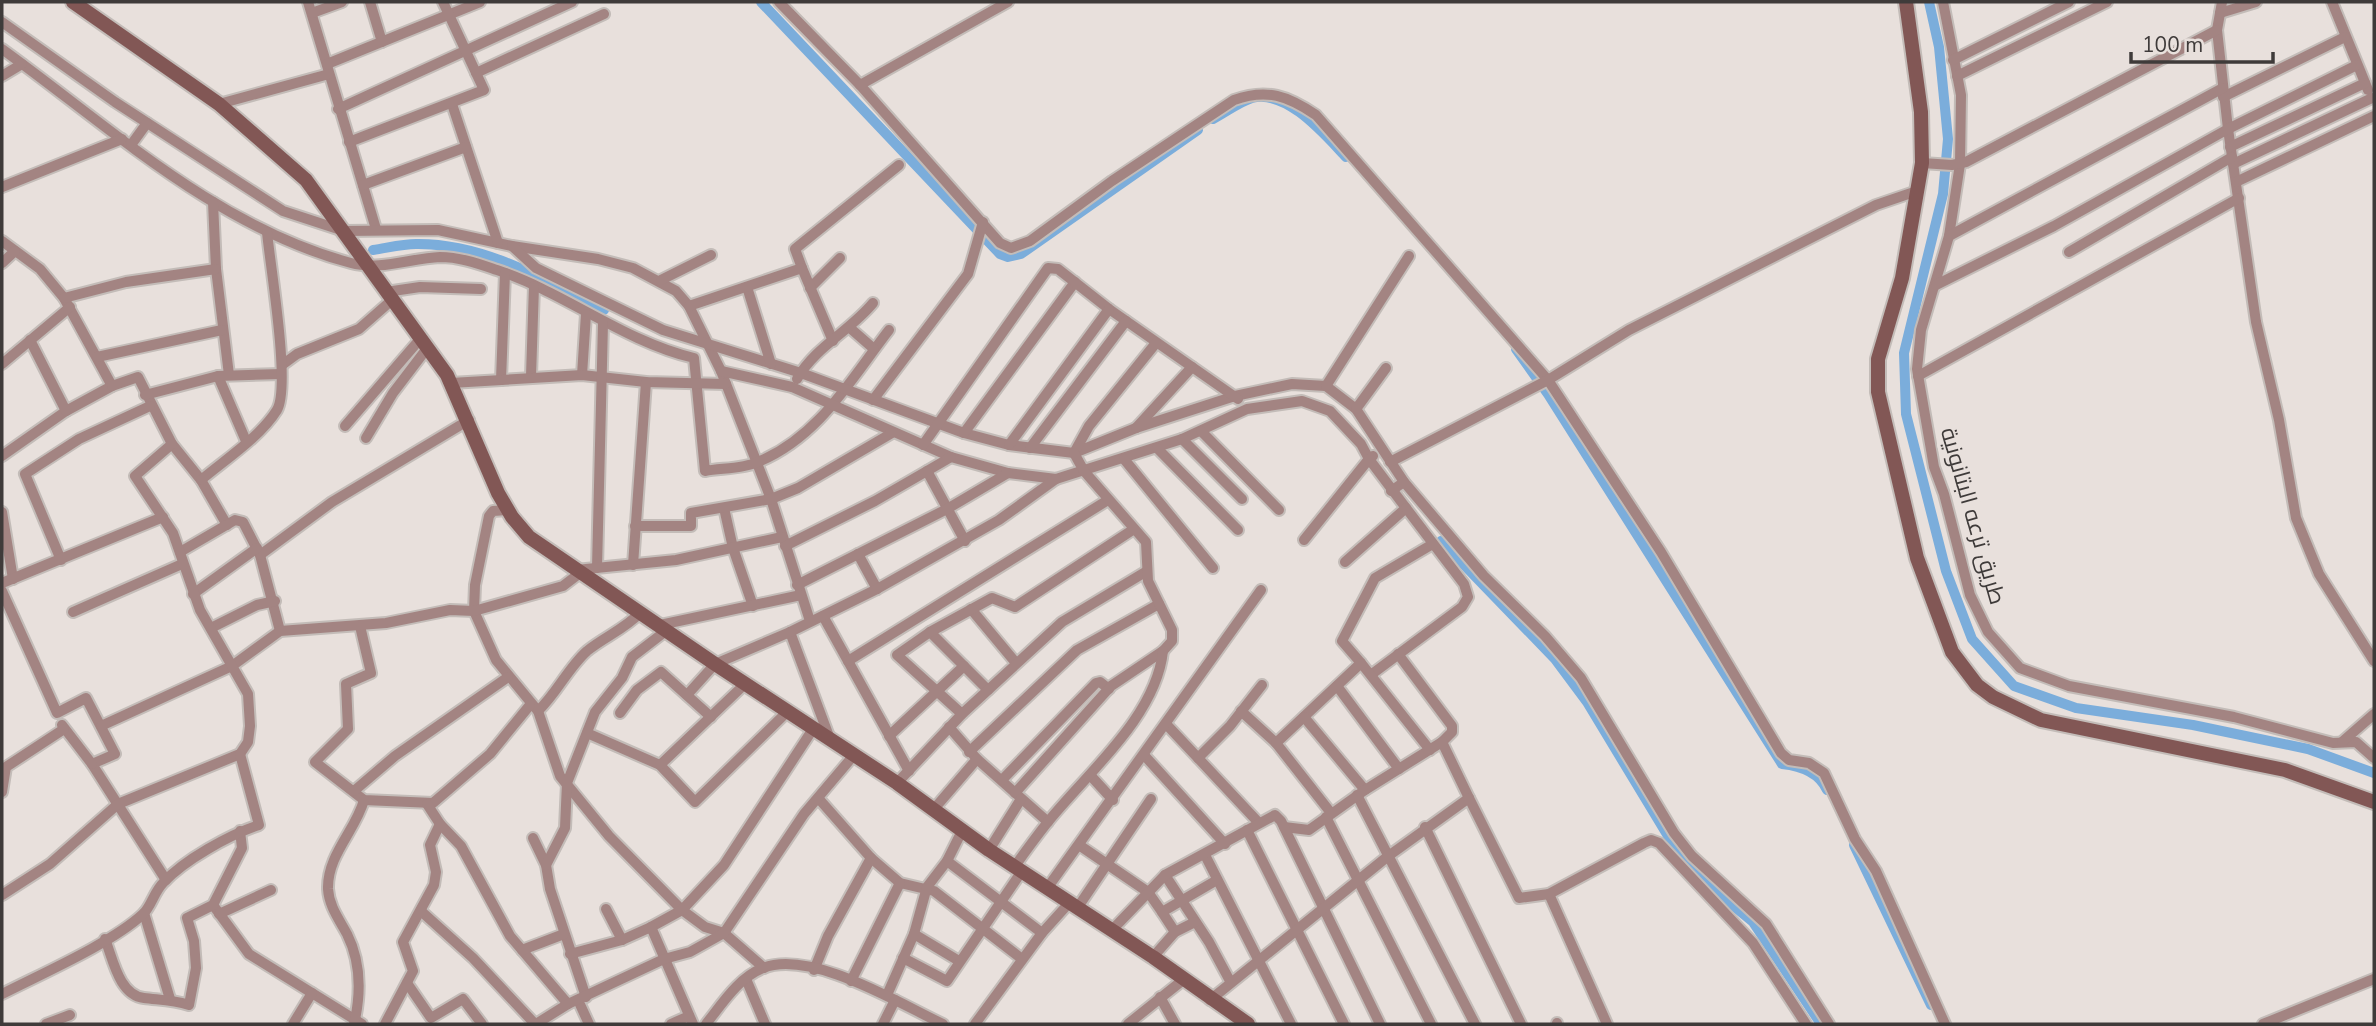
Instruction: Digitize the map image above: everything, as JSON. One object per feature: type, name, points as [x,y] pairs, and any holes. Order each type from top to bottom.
[{"type":"main road","points":[[73,2],[219,104],[294,167],[344,231],[451,383],[507,510],[529,537],[715,664],[934,808],[989,850],[1153,957],[1210,1000],[1248,1024]]},
{"type":"main road","points":[[1906,2],[1928,164],[1917,191],[1902,278],[1878,359],[1878,392],[1917,558],[1943,635],[1964,669],[1993,697],[2041,720],[2285,770],[2374,802]]},
{"type":"street","points":[[342,2],[310,8],[376,229]]},
{"type":"street","points":[[370,2],[382,42]]},
{"type":"street","points":[[349,142],[484,90],[443,2]]},
{"type":"street","points":[[219,104],[328,69],[382,42],[480,2]]},
{"type":"street","points":[[338,109],[572,2]]},
{"type":"street","points":[[779,2],[860,85],[1005,246],[1023,245],[1220,107],[1253,93],[1292,99],[1316,115],[1543,383],[1661,552],[1781,753],[1788,760],[1808,763],[1824,773],[1855,839],[1875,871],[1945,1024]]},
{"type":"street","points":[[860,85],[1009,2]]},
{"type":"street","name":"طريق ترعه البتانونية","points":[[1943,2],[1962,110],[1949,236],[1919,341],[1918,376],[1930,451],[1970,595],[1996,643],[2015,664],[2029,674],[2069,687],[2234,717],[2340,743],[2357,742],[2374,758]]},
{"type":"street","points":[[1953,60],[2069,2]]},
{"type":"street","points":[[1957,76],[2107,2]]},
{"type":"street","points":[[2256,2],[2221,7],[2217,30],[2223,92],[2256,322],[2298,525],[2319,574],[2374,660]]},
{"type":"street","points":[[2232,156],[2373,101],[2332,2]]},
{"type":"street","points":[[476,73],[604,14]]},
{"type":"street","points":[[2,22],[147,123],[276,207],[344,231],[450,231],[512,246],[620,264],[661,280],[676,290],[689,306],[709,342],[771,499],[810,621]]},
{"type":"street","points":[[1928,164],[1956,165],[2217,30]]},
{"type":"street","points":[[1949,236],[2223,92],[2345,37]]},
{"type":"street","points":[[2,49],[126,142],[213,202],[267,232],[331,257],[368,267],[450,258],[505,273],[641,341],[719,367],[792,387],[951,457],[1008,474],[1056,479]]},
{"type":"street","points":[[2,76],[22,64]]},
{"type":"street","points":[[1936,285],[2054,226],[2228,129],[2357,65]]},
{"type":"street","points":[[2069,252],[2232,156],[2365,83]]},
{"type":"street","points":[[452,104],[498,243]]},
{"type":"street","points":[[2236,182],[2374,116]]},
{"type":"street","points":[[2,187],[126,142],[147,123]]},
{"type":"street","points":[[363,185],[466,147]]},
{"type":"street","points":[[833,341],[794,249],[899,166]]},
{"type":"street","points":[[1390,462],[1543,383],[1629,330],[1876,205],[1917,191]]},
{"type":"street","points":[[1918,376],[2239,198]]},
{"type":"street","points":[[213,202],[223,376],[246,441]]},
{"type":"street","points":[[873,400],[968,274],[983,222]]},
{"type":"street","points":[[201,480],[246,441],[278,408],[282,370],[267,232]]},
{"type":"street","points":[[2,241],[40,269],[67,303],[112,386]]},
{"type":"street","points":[[512,246],[536,268],[663,330],[709,342],[937,424],[1009,445],[1074,453],[1136,428],[1235,396],[1292,384],[1326,386],[1356,409],[1404,482],[1484,576],[1545,636],[1581,678],[1674,832],[1692,856],[1766,924],[1829,1024]]},
{"type":"street","points":[[2,262],[15,251]]},
{"type":"street","points":[[661,280],[711,255]]},
{"type":"street","points":[[1326,386],[1409,256]]},
{"type":"street","points":[[810,288],[840,257]]},
{"type":"street","points":[[689,306],[802,268]]},
{"type":"street","points":[[923,445],[1048,268],[1058,269],[1109,309],[1235,396],[1247,409]]},
{"type":"street","points":[[2,364],[67,303],[126,282],[216,269]]},
{"type":"street","points":[[501,380],[505,273]]},
{"type":"street","points":[[964,433],[1075,282]]},
{"type":"street","points":[[531,376],[534,286]]},
{"type":"street","points":[[61,560],[25,474],[79,439],[148,400],[223,376],[282,370],[297,354],[359,329],[389,296],[420,287],[481,289]]},
{"type":"street","points":[[747,287],[771,364]]},
{"type":"street","points":[[792,387],[800,373],[850,328],[873,303]]},
{"type":"street","points":[[597,568],[602,376],[607,324],[617,309]]},
{"type":"street","points":[[1009,445],[1109,309]]},
{"type":"street","points":[[582,375],[586,314]]},
{"type":"street","points":[[1030,448],[1126,321]]},
{"type":"street","points":[[850,328],[874,349]]},
{"type":"street","points":[[97,357],[222,330]]},
{"type":"street","points":[[694,358],[705,471],[757,463],[807,432],[833,406],[889,330]]},
{"type":"street","points":[[30,340],[66,411]]},
{"type":"street","points":[[1074,453],[1089,426],[1156,342]]},
{"type":"street","points":[[345,426],[425,343]]},
{"type":"street","points":[[366,438],[425,343]]},
{"type":"street","points":[[1136,428],[1192,367]]},
{"type":"street","points":[[1356,409],[1386,368]]},
{"type":"street","points":[[451,383],[531,376],[582,375],[646,382],[726,384]]},
{"type":"street","points":[[2,456],[66,411],[112,386],[138,377],[172,444],[201,480],[227,525]]},
{"type":"street","points":[[633,565],[646,382]]},
{"type":"street","points":[[687,695],[715,664],[790,632],[877,589],[965,541],[1056,479],[1182,439],[1247,409],[1302,401],[1321,405],[1347,427],[1431,545],[1464,584],[1468,597],[1462,607],[1372,674]]},
{"type":"street","points":[[193,594],[332,502],[469,420]]},
{"type":"street","points":[[1201,430],[1279,510]]},
{"type":"street","points":[[635,526],[691,526],[691,513],[771,499],[798,488],[892,433]]},
{"type":"street","points":[[1182,439],[1242,499]]},
{"type":"street","points":[[2,895],[50,863],[118,804],[240,754],[248,742],[248,694],[193,594],[180,552],[163,517],[135,476],[172,444]]},
{"type":"street","points":[[1157,448],[1238,530]]},
{"type":"street","points":[[1304,540],[1369,458],[1382,448]]},
{"type":"street","points":[[989,850],[1018,796],[1109,689],[1163,651],[1173,636],[1147,571],[1148,547],[1084,471],[1074,453]]},
{"type":"street","points":[[101,726],[232,666],[281,631],[360,626],[450,610],[474,611],[564,586],[578,571],[783,541],[875,501],[951,457]]},
{"type":"street","points":[[1124,459],[1213,568]]},
{"type":"street","points":[[927,471],[965,541]]},
{"type":"street","points":[[547,865],[568,820],[567,783],[599,705],[622,678],[632,657],[663,628],[753,606],[799,590],[858,554],[947,509],[1008,474]]},
{"type":"street","points":[[1391,491],[1404,482]]},
{"type":"street","points":[[848,660],[1108,500]]},
{"type":"street","points":[[724,508],[733,548],[753,606]]},
{"type":"street","points":[[1345,562],[1406,508]]},
{"type":"street","points":[[507,510],[493,511],[489,516],[475,585],[474,611],[486,641],[508,677],[534,708],[555,769],[609,836],[682,910],[705,927],[724,933],[764,968]]},
{"type":"street","points":[[2,512],[13,579]]},
{"type":"street","points":[[2,583],[163,517]]},
{"type":"street","points":[[180,552],[235,520],[243,522],[259,552],[275,601],[281,631]]},
{"type":"street","points":[[962,714],[897,655],[930,632],[995,598],[1015,607],[1134,529]]},
{"type":"street","points":[[1430,750],[1372,674],[1342,640],[1372,582],[1431,545]]},
{"type":"street","points":[[858,554],[877,589]]},
{"type":"street","points":[[72,612],[182,564]]},
{"type":"street","points":[[897,783],[962,714],[1072,614],[1147,571]]},
{"type":"street","points":[[1048,887],[1113,800],[1261,590]]},
{"type":"street","points":[[2,591],[64,729],[92,764],[166,880]]},
{"type":"street","points":[[211,628],[257,605],[275,601]]},
{"type":"street","points":[[934,808],[973,755],[1077,650],[1159,604]]},
{"type":"street","points":[[971,609],[1016,663]]},
{"type":"street","points":[[360,626],[370,673],[346,684],[348,729],[315,762],[365,800],[428,804],[433,803],[481,763],[534,708],[555,695],[586,652],[625,628],[641,612]]},
{"type":"street","points":[[823,616],[909,771]]},
{"type":"street","points":[[790,632],[830,739]]},
{"type":"street","points":[[930,632],[988,690]]},
{"type":"street","points":[[903,958],[947,981],[1003,902],[1018,869],[1048,822],[1121,739],[1141,708],[1162,662],[1163,651]]},
{"type":"street","points":[[1284,827],[1307,831],[1361,792],[1442,742],[1452,732],[1452,726],[1398,654]]},
{"type":"street","points":[[1276,743],[1361,663]]},
{"type":"street","points":[[889,736],[964,666]]},
{"type":"street","points":[[620,713],[637,690],[661,671],[711,717]]},
{"type":"street","points":[[354,791],[395,756],[508,677]]},
{"type":"street","points":[[622,678],[637,690]]},
{"type":"street","points":[[1002,780],[1096,683],[1100,682],[1109,689]]},
{"type":"street","points":[[660,765],[746,683]]},
{"type":"street","points":[[1198,758],[1262,685]]},
{"type":"street","points":[[1337,686],[1399,769]]},
{"type":"street","points":[[57,713],[86,698],[115,754],[92,764]]},
{"type":"street","points":[[1241,711],[1276,743],[1329,815],[1431,1024]]},
{"type":"street","points":[[587,733],[660,765],[695,802],[787,712]]},
{"type":"street","points":[[2340,743],[2374,714]]},
{"type":"street","points":[[1304,717],[1361,792],[1387,856],[1475,1024]]},
{"type":"street","points":[[1166,724],[1258,822]]},
{"type":"street","points":[[949,727],[973,755],[1048,822]]},
{"type":"street","points":[[2,792],[6,767],[64,729]]},
{"type":"street","points":[[570,954],[622,940],[682,910],[724,865],[813,729]]},
{"type":"street","points":[[1442,742],[1516,896],[1524,899],[1549,894],[1644,843],[1651,840],[1659,843],[1753,943],[1806,1024]]},
{"type":"street","points":[[2,995],[105,939],[145,913],[153,895],[166,880],[240,831],[259,825],[240,754]]},
{"type":"street","points":[[422,912],[473,958],[535,1024],[577,1000],[664,959],[690,952],[724,933],[804,814],[853,755]]},
{"type":"street","points":[[1144,755],[1225,845]]},
{"type":"street","points":[[1090,775],[1113,800]]},
{"type":"street","points":[[1210,1000],[1230,981],[1324,909],[1387,856],[1469,798]]},
{"type":"street","points":[[819,799],[871,858],[900,883],[927,887],[1022,960]]},
{"type":"street","points":[[975,1024],[1042,933],[1074,904],[1108,866],[1151,799]]},
{"type":"street","points":[[357,1023],[359,986],[356,954],[330,903],[328,886],[346,835],[360,816],[365,800]]},
{"type":"street","points":[[428,804],[440,824],[461,846],[510,936],[577,1000]]},
{"type":"street","points":[[1112,930],[1165,875],[1225,845],[1258,822],[1275,815],[1284,827],[1380,1024]]},
{"type":"street","points":[[385,1024],[413,971],[403,942],[434,886],[436,872],[430,845],[440,824]]},
{"type":"street","points":[[1425,827],[1521,1024]]},
{"type":"street","points":[[883,1024],[927,887],[947,861],[963,829]]},
{"type":"street","points":[[1247,830],[1295,931],[1344,1024]]},
{"type":"street","points":[[216,910],[242,848],[240,831]]},
{"type":"street","points":[[533,838],[547,865],[570,954],[577,1000],[589,1024]]},
{"type":"street","points":[[1079,845],[1148,892],[1175,932]]},
{"type":"street","points":[[1205,855],[1291,1024]]},
{"type":"street","points":[[814,970],[828,936],[871,858]]},
{"type":"street","points":[[947,861],[1042,933]]},
{"type":"street","points":[[1165,875],[1230,981]]},
{"type":"street","points":[[1161,912],[1180,898],[1217,880]]},
{"type":"street","points":[[851,981],[900,883]]},
{"type":"street","points":[[105,939],[124,986],[133,995],[170,999],[188,1005],[196,968],[187,918],[271,890]]},
{"type":"street","points":[[1549,894],[1608,1024]]},
{"type":"street","points":[[606,909],[622,940]]},
{"type":"street","points":[[216,910],[248,954],[357,1023]]},
{"type":"street","points":[[145,913],[170,999]]},
{"type":"street","points":[[1153,957],[1175,932],[1195,922]]},
{"type":"street","points":[[651,927],[691,1020],[671,1024]]},
{"type":"street","points":[[523,950],[564,934]]},
{"type":"street","points":[[914,934],[959,961]]},
{"type":"street","points":[[706,1024],[746,979],[764,968],[783,966],[814,970],[851,981],[941,1024]]},
{"type":"street","points":[[746,979],[765,1024]]},
{"type":"street","points":[[2263,1024],[2374,979]]},
{"type":"street","points":[[1128,1024],[1183,980]]},
{"type":"street","points":[[407,983],[431,1018],[463,999],[482,1024]]},
{"type":"street","points":[[293,1024],[312,993]]},
{"type":"street","points":[[1160,997],[1175,1024]]},
{"type":"street","points":[[46,1024],[70,1015]]},
{"type":"waterway","points":[[761,2],[1000,254],[1008,257],[1021,254],[1198,130]]},
{"type":"waterway","points":[[1929,2],[1939,47],[1948,139],[1943,194],[1904,353],[1906,414],[1946,571],[1972,639],[2014,686],[2076,708],[2193,725],[2308,749],[2374,773]]},
{"type":"waterway","points":[[1213,119],[1252,98],[1278,100],[1304,116],[1346,157]]},
{"type":"waterway","points":[[373,250],[416,244],[466,250],[513,265],[604,310]]},
{"type":"waterway","points":[[1516,349],[1548,394],[1782,764],[1809,771],[1827,790]]},
{"type":"waterway","points":[[1441,541],[1555,659],[1587,702],[1671,841],[1709,886],[1753,922],[1821,1024]]},
{"type":"waterway","points":[[1854,845],[1931,1005]]}]
